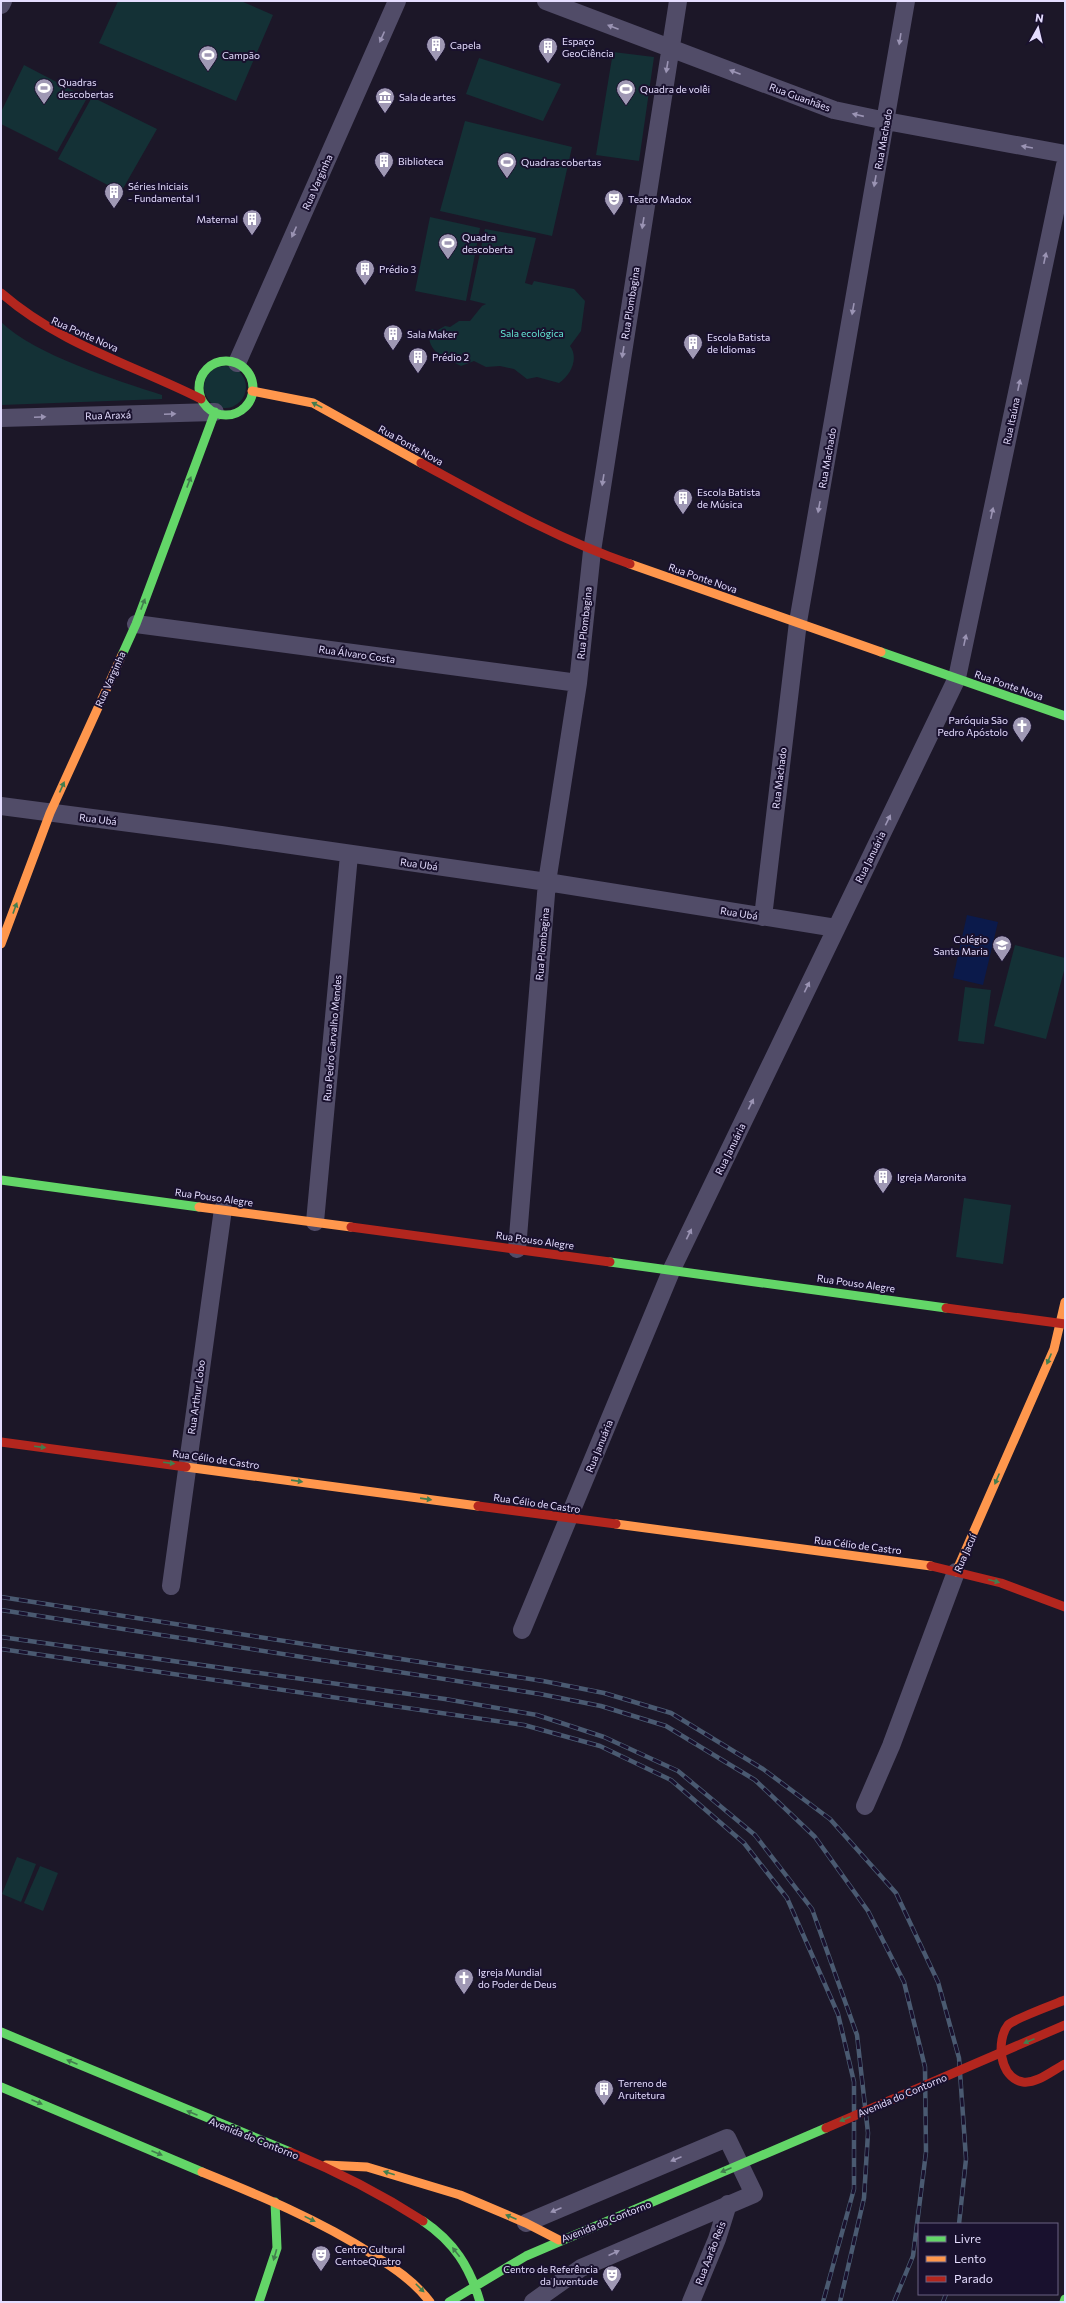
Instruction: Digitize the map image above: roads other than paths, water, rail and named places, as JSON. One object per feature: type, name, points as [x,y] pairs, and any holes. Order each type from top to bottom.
[{"type":"street","name":"Rua Varginha","points":[[237,363],[397,1]]},
{"type":"street","name":"Rua Guanhães","points":[[546,1],[834,110],[1065,154]]},
{"type":"street","name":"Rua Plombagina","points":[[517,1249],[547,882],[578,683],[592,551],[678,1]]},
{"type":"street","name":"Rua Machado","points":[[763,917],[798,622],[906,1]]},
{"type":"street","name":"Rua Itaúna","points":[[957,678],[1065,165]]},
{"type":"street","name":"Rua Ponte Nova","points":[[1,293],[32,319],[55,334],[124,363],[131,368],[169,382],[201,399]]},
{"type":"street","name":"Rua Ponte Nova","points":[[124,363],[134,361],[149,364]]},
{"type":"street","points":[[230,361],[237,363],[249,375],[252,391],[250,406],[232,414],[215,412],[201,399],[197,377],[215,363],[230,361]]},
{"type":"street","name":"Rua Ponte Nova","points":[[252,391],[313,403],[350,425],[496,504],[592,551],[1065,716]]},
{"type":"street","name":"Rua Varginha","points":[[1,944],[50,813],[136,624],[215,412]]},
{"type":"street","name":"Rua Araxá","points":[[1,418],[215,412]]},
{"type":"street","name":"Rua Ponte Nova","points":[[321,419],[350,425]]},
{"type":"street","name":"Rua Álvaro Costa","points":[[136,624],[578,683]]},
{"type":"street","name":"Rua Januária","points":[[522,1630],[672,1270],[957,678]]},
{"type":"street","name":"Rua Ubá","points":[[1,806],[221,835],[349,855],[547,882],[836,928]]},
{"type":"street","name":"Rua Pedro Carvalho Mendes","points":[[315,1222],[349,855]]},
{"type":"street","name":"Rua Pouso Alegre","points":[[1,1180],[1063,1323]]},
{"type":"street","name":"Rua Arthur Lobo","points":[[171,1586],[223,1209]]},
{"type":"street","name":"Rua Jacuí","points":[[865,1806],[891,1746],[956,1572],[1054,1349],[1063,1323],[1065,1302]]},
{"type":"street","name":"Rua Célio de Castro","points":[[1,1442],[187,1466],[569,1519],[925,1565],[1001,1583],[1065,1607]]},
{"type":"street","points":[[1065,2000],[1009,2024],[1000,2040],[1008,2073],[1016,2081],[1030,2081],[1065,2064]]},
{"type":"street","name":"Avenida do Contorno","points":[[450,2302],[476,2285],[559,2240],[574,2235],[1065,2025]]},
{"type":"street","name":"Avenida do Contorno","points":[[1,2032],[319,2164],[401,2206],[442,2234],[462,2260],[476,2285]]},
{"type":"street","points":[[1,2087],[275,2202],[344,2235],[399,2271],[418,2286],[430,2302]]},
{"type":"street","points":[[526,2223],[727,2138],[754,2194],[581,2268],[533,2302]]},
{"type":"street","points":[[319,2164],[366,2167],[460,2195],[526,2223],[559,2240]]},
{"type":"street","points":[[259,2302],[277,2248],[275,2202]]},
{"type":"street","name":"Rua Aarão Reis","points":[[691,2302],[718,2239],[728,2204]]},
{"type":"street","points":[[476,2285],[480,2302]]},
{"type":"water","points":[[967,915],[998,922],[983,985],[953,978]]},
{"type":"railway","points":[[1,1597],[543,1681],[604,1693],[671,1713],[763,1769],[830,1819],[896,1893],[938,1982],[959,2058],[966,2159],[959,2223]]},
{"type":"railway","points":[[1,1610],[540,1694],[601,1706],[666,1726],[755,1780],[815,1837],[868,1911],[904,1982],[925,2067],[926,2152],[913,2256],[894,2302]]},
{"type":"railway","points":[[1,1637],[445,1699],[537,1715],[604,1737],[678,1771],[755,1835],[812,1909],[857,2035],[868,2133],[864,2198],[840,2302]]},
{"type":"railway","points":[[1,1649],[524,1725],[600,1746],[671,1780],[744,1843],[787,1898],[838,2014],[854,2082],[854,2189],[823,2302]]},
{"type":"railway","points":[[943,2302],[946,2295]]},
{"type":"place","name":"Capela","points":[[436,62]]},
{"type":"place","name":"Espaço GeoCiência","points":[[548,64]]},
{"type":"place","name":"Campão","points":[[208,72]]},
{"type":"place","name":"Quadras descobertas","points":[[44,105]]},
{"type":"place","name":"Quadra de volêi","points":[[626,106]]},
{"type":"place","name":"Sala de artes","points":[[385,114]]},
{"type":"place","name":"Biblioteca","points":[[384,178]]},
{"type":"place","name":"Quadras cobertas","points":[[507,179]]},
{"type":"place","name":"Séries Iniciais - Fundamental 1","points":[[114,209]]},
{"type":"place","name":"Teatro Madox","points":[[614,216]]},
{"type":"place","name":"Maternal","points":[[252,236]]},
{"type":"place","name":"Quadra descoberta","points":[[448,260]]},
{"type":"place","name":"Prédio 3","points":[[365,286]]},
{"type":"place","name":"Sala Maker","points":[[393,351]]},
{"type":"place","name":"Escola Batista de Idiomas","points":[[693,360]]},
{"type":"place","name":"Prédio 2","points":[[418,374]]},
{"type":"place","name":"Escola Batista de Música","points":[[683,515]]},
{"type":"place","name":"Paróquia São Pedro Apóstolo","points":[[1022,743]]},
{"type":"place","name":"Colégio Santa Maria","points":[[1002,962]]},
{"type":"place","name":"Igreja Maronita","points":[[883,1194]]},
{"type":"place","name":"Igreja Mundial do Poder de Deus","points":[[464,1995]]},
{"type":"place","name":"Terreno de Aruitetura","points":[[604,2106]]},
{"type":"place","name":"Centro Cultural CentoeQuatro","points":[[321,2272]]},
{"type":"place","name":"Centro de Referência da Juventude","points":[[612,2292]]},
{"type":"park label","name":"Sala ecológica","points":[[532,333]]}]
